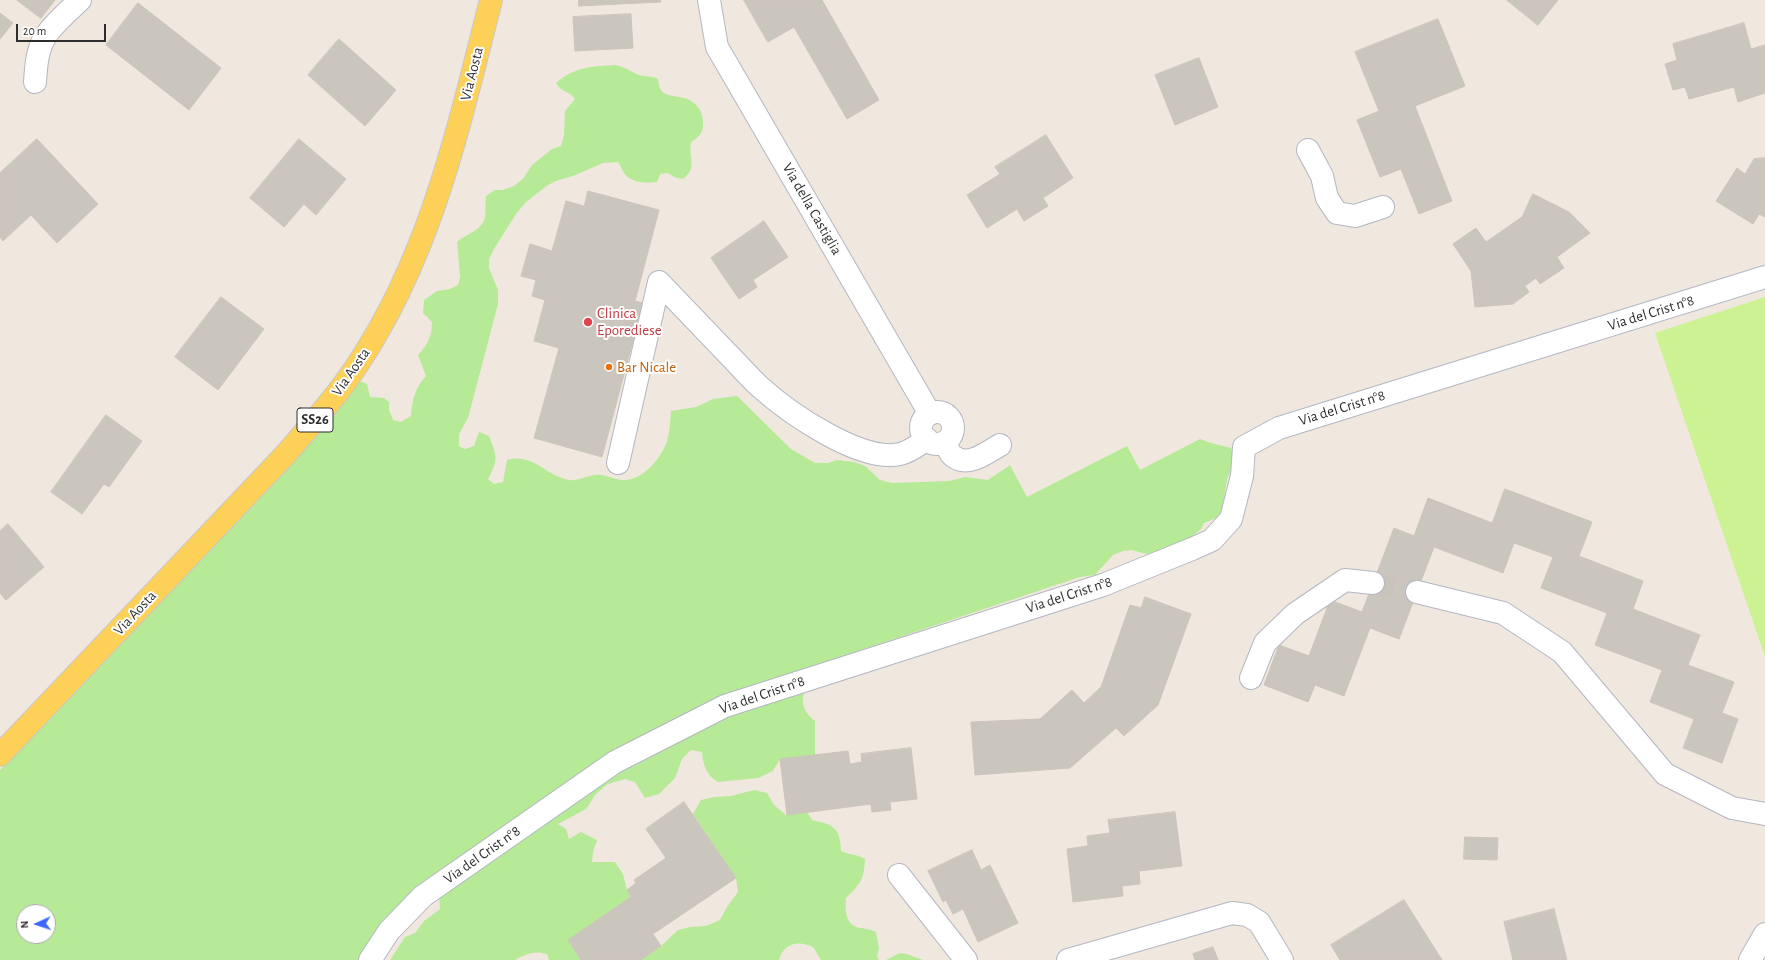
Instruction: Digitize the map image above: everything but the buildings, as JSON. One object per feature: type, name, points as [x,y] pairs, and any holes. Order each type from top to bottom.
[{"type":"main road","name":"Via Aosta","points":[[0,755],[286,454],[326,408],[358,365],[381,327],[401,289],[424,237],[449,161],[491,0]]},
{"type":"street","points":[[35,82],[40,47],[46,35],[80,0]]},
{"type":"street","name":"Via della Castiglia","points":[[709,0],[717,46],[930,414],[942,413],[951,420],[953,431],[936,440]]},
{"type":"street","points":[[1308,150],[1322,176],[1327,198],[1337,213],[1355,216],[1383,207]]},
{"type":"street","name":"Via del Crist n°8","points":[[370,960],[389,931],[422,896],[616,762],[725,706],[1103,585],[1212,540],[1231,519],[1242,476],[1244,447],[1279,428],[1765,277]]},
{"type":"street","points":[[618,463],[659,282],[761,387],[802,418],[853,448],[890,455],[900,454],[936,440],[952,455],[960,460],[973,460],[1000,445]]},
{"type":"street","points":[[1251,678],[1265,643],[1295,614],[1345,580],[1373,583]]},
{"type":"street","points":[[1417,592],[1503,613],[1562,652],[1665,774],[1732,808],[1765,814]]},
{"type":"street","points":[[899,875],[966,960]]},
{"type":"street","points":[[1068,960],[1232,913],[1247,915],[1259,922],[1282,960]]},
{"type":"street","points":[[1750,960],[1765,934]]},
{"type":"green space","points":[[616,65],[624,67],[640,75],[658,79],[662,92],[689,100],[699,108],[703,117],[703,128],[699,136],[691,142],[690,147],[692,162],[688,175],[683,179],[674,177],[668,173],[660,174],[657,182],[639,182],[627,176],[618,162],[603,163],[548,185],[526,202],[516,214],[494,249],[489,259],[489,268],[498,290],[498,304],[468,418],[459,434],[459,446],[465,449],[474,446],[479,432],[489,436],[496,458],[494,467],[488,479],[494,484],[503,482],[507,460],[516,459],[531,461],[550,473],[569,480],[598,475],[620,480],[638,477],[650,468],[666,444],[670,428],[671,411],[696,407],[713,399],[737,396],[791,449],[815,463],[828,463],[837,460],[854,462],[865,466],[880,480],[892,483],[949,481],[965,477],[988,480],[1010,465],[1027,497],[1127,446],[1140,470],[1200,439],[1231,448],[1234,454],[1235,463],[1228,476],[1221,516],[1204,523],[1201,529],[1190,538],[1150,555],[1132,550],[1123,551],[1113,555],[1095,575],[1080,577],[720,697],[615,751],[415,887],[382,924],[358,960],[0,960],[0,770],[324,424],[346,400],[360,381],[367,384],[370,397],[384,398],[389,402],[389,410],[393,420],[401,422],[411,416],[415,394],[419,385],[426,376],[418,355],[429,340],[432,327],[432,322],[423,313],[424,300],[437,291],[450,289],[458,285],[460,277],[457,242],[477,229],[483,222],[485,218],[486,196],[495,190],[503,190],[514,186],[523,179],[532,165],[552,149],[561,146],[564,135],[565,111],[575,99],[573,96],[561,89],[556,83],[570,74],[584,68]]},
{"type":"green space","points":[[1765,297],[1765,657],[1655,333]]},
{"type":"green space","points":[[804,691],[804,708],[815,721],[815,755],[780,759],[773,771],[758,778],[718,782],[708,773],[703,761],[702,752],[691,750],[682,759],[675,778],[659,794],[645,798],[635,782],[625,779],[608,784],[596,794],[586,809],[558,824],[566,829],[569,839],[581,832],[597,840],[593,852],[592,862],[615,862],[623,874],[627,890],[631,897],[568,940],[581,960],[549,960],[547,954],[539,952],[527,954],[515,960],[390,960],[405,937],[415,933],[424,921],[440,909],[439,893],[634,763],[727,714]]},
{"type":"green space","points":[[754,790],[767,793],[774,805],[786,815],[807,812],[812,820],[831,826],[837,832],[839,837],[841,851],[865,859],[863,877],[855,889],[846,898],[846,912],[849,921],[856,927],[876,932],[879,948],[877,956],[879,960],[821,960],[813,947],[802,944],[792,944],[784,950],[779,960],[641,960],[661,946],[678,930],[690,927],[706,926],[720,920],[738,892],[736,878],[693,814],[701,800],[714,797],[731,796]]},
{"type":"green space","points":[[900,953],[907,954],[923,960],[886,960]]},
{"type":"tunnel","points":[[1373,583],[1417,592]]},
{"type":"place","name":"Clinica Eporediese","points":[[588,322]]},
{"type":"place","name":"Bar Nicale","points":[[609,367]]}]
